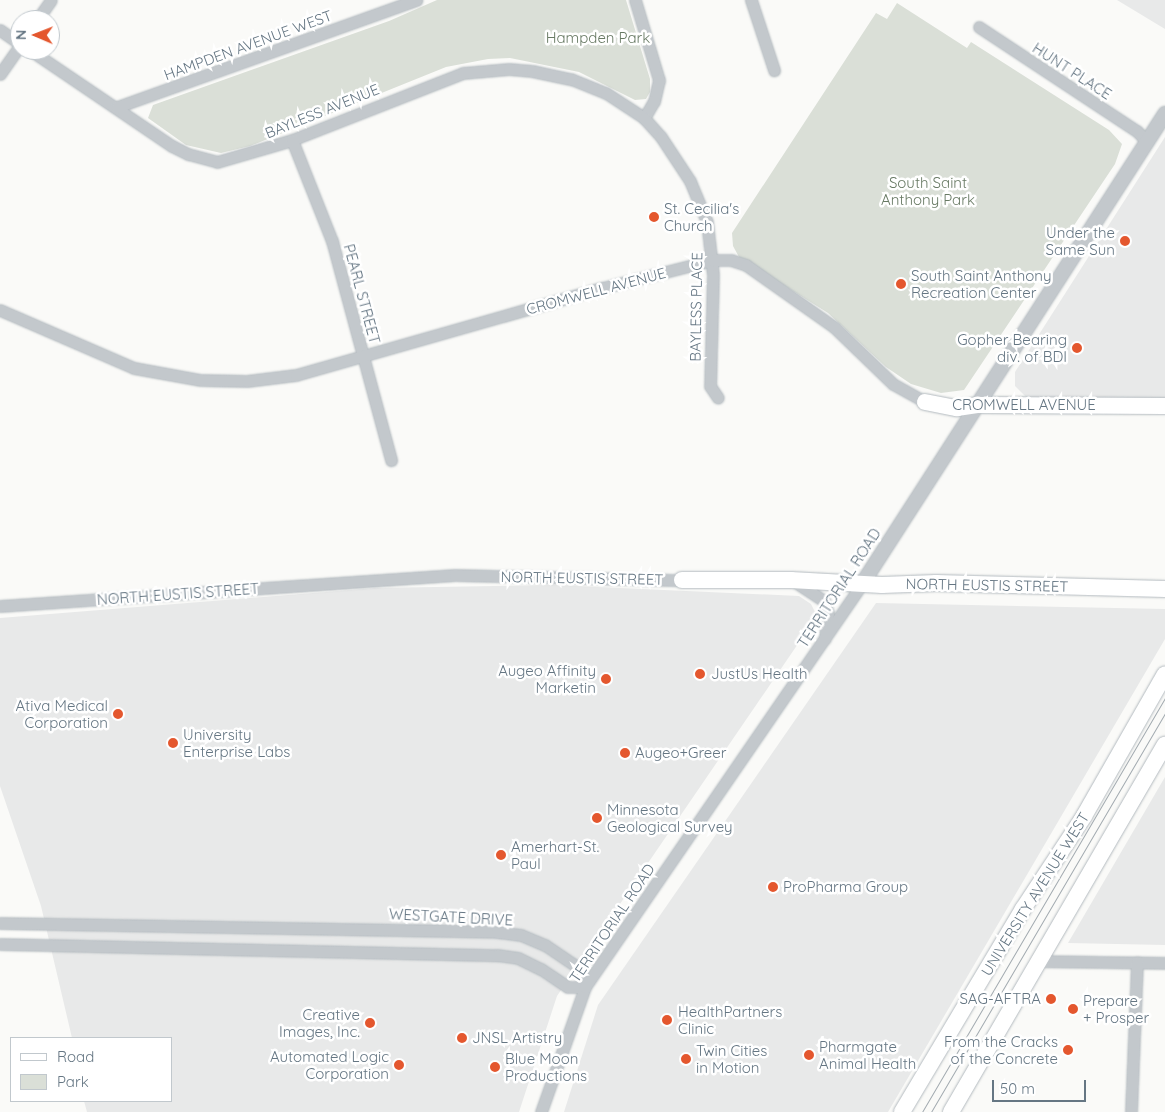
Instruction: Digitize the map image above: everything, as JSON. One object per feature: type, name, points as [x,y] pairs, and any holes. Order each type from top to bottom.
[{"type":"main road","name":"CROMWELL AVENUE","points":[[925,402],[957,408],[979,405],[1165,406]]},
{"type":"main road","name":"NORTH EUSTIS STREET","points":[[682,580],[864,581],[882,585],[936,583],[1165,589]]},
{"type":"main road","name":"UNIVERSITY AVENUE WEST","points":[[902,1112],[1023,909],[1084,816],[1165,674]]},
{"type":"main road","points":[[951,1112],[1165,745]]},
{"type":"street","name":"HAMPDEN AVENUE WEST","points":[[117,107],[416,0]]},
{"type":"street","points":[[636,0],[659,80],[654,101],[644,118]]},
{"type":"street","points":[[751,0],[774,70]]},
{"type":"street","name":"HUNT PLACE","points":[[979,27],[1137,131],[1147,142]]},
{"type":"street","points":[[0,74],[10,59]]},
{"type":"street","name":"BAYLESS AVENUE","points":[[45,60],[172,146],[206,161],[233,160],[292,140],[441,80],[487,70],[532,71],[571,78],[606,93],[644,118]]},
{"type":"street","name":"TERRITORIAL ROAD","points":[[541,1112],[586,987],[825,641],[1165,114]]},
{"type":"street","name":"BAYLESS PLACE","points":[[644,118],[672,151],[690,182],[707,222],[713,260],[710,386],[718,398]]},
{"type":"street","name":"PEARL STREET","points":[[292,140],[332,241],[391,460]]},
{"type":"street","name":"CROMWELL AVENUE","points":[[0,310],[107,359],[164,375],[201,380],[247,381],[296,375],[363,354],[713,260],[731,260],[752,269],[834,327],[893,384],[925,402]]},
{"type":"street","name":"NORTH EUSTIS STREET","points":[[0,606],[455,575],[682,580]]},
{"type":"street","points":[[791,580],[824,601],[828,613],[825,641]]},
{"type":"street","name":"WESTGATE DRIVE","points":[[0,923],[496,932],[521,935],[545,945],[579,968],[586,987]]},
{"type":"street","points":[[0,944],[497,955],[518,958],[542,969],[568,987],[586,987]]},
{"type":"street","points":[[1040,961],[1165,962]]},
{"type":"street","points":[[1131,1112],[1138,962]]},
{"type":"shaded area","points":[[1117,0],[1165,0],[1165,29]]},
{"type":"shaded area","points":[[1165,137],[1165,398],[1027,398],[1015,386],[1015,372]]},
{"type":"shaded area","points":[[553,585],[799,596],[811,604],[817,616],[557,996],[519,1112],[87,1112],[84,1102],[172,1102],[172,1037],[72,1037],[41,906],[0,786],[0,618],[375,588]]},
{"type":"shaded area","points":[[876,603],[1165,609],[1165,639],[888,1112],[564,1112],[598,1005]]},
{"type":"shaded area","points":[[1165,777],[1165,945],[1068,943]]},
{"type":"green space","name":"Hampden Park","points":[[437,0],[626,0],[650,79],[650,92],[646,99],[635,100],[579,72],[510,58],[488,59],[446,67],[250,146],[221,153],[186,145],[148,118],[153,105],[389,21]]},
{"type":"green space","name":"South Saint Anthony Park","points":[[897,3],[967,48],[971,42],[1109,130],[1122,144],[1115,164],[964,390],[941,393],[911,384],[886,367],[828,313],[739,257],[733,246],[732,233],[876,13],[887,19]]},
{"type":"tram line","points":[[922,1112],[1165,697]]},
{"type":"tram line","points":[[931,1112],[1165,713]]},
{"type":"place","name":"St. Cecilia's Church","points":[[654,217]]},
{"type":"place","name":"Under the Same Sun","points":[[1125,241]]},
{"type":"place","name":"South Saint Anthony Recreation Center","points":[[901,284]]},
{"type":"place","name":"Gopher Bearing div. of BDI","points":[[1077,348]]},
{"type":"place","name":"JustUs Health","points":[[700,674]]},
{"type":"place","name":"Augeo Affinity Marketin","points":[[606,679]]},
{"type":"place","name":"Ativa Medical Corporation","points":[[118,714]]},
{"type":"place","name":"University Enterprise Labs","points":[[173,743]]},
{"type":"place","name":"Augeo+Greer","points":[[625,753]]},
{"type":"place","name":"Minnesota Geological Survey","points":[[597,818]]},
{"type":"place","name":"Amerhart-St. Paul","points":[[501,855]]},
{"type":"place","name":"ProPharma Group","points":[[773,887]]},
{"type":"place","name":"SAG-AFTRA","points":[[1051,999]]},
{"type":"place","name":"Prepare + Prosper","points":[[1073,1009]]},
{"type":"place","name":"HealthPartners Clinic","points":[[667,1020]]},
{"type":"place","name":"Creative Images, Inc.","points":[[370,1023]]},
{"type":"place","name":"JNSL Artistry","points":[[462,1038]]},
{"type":"place","name":"From the Cracks of the Concrete","points":[[1068,1050]]},
{"type":"place","name":"Pharmgate Animal Health","points":[[809,1055]]},
{"type":"place","name":"Twin Cities in Motion","points":[[686,1059]]},
{"type":"place","name":"Automated Logic Corporation","points":[[399,1065]]},
{"type":"place","name":"Blue Moon Productions","points":[[495,1067]]}]
